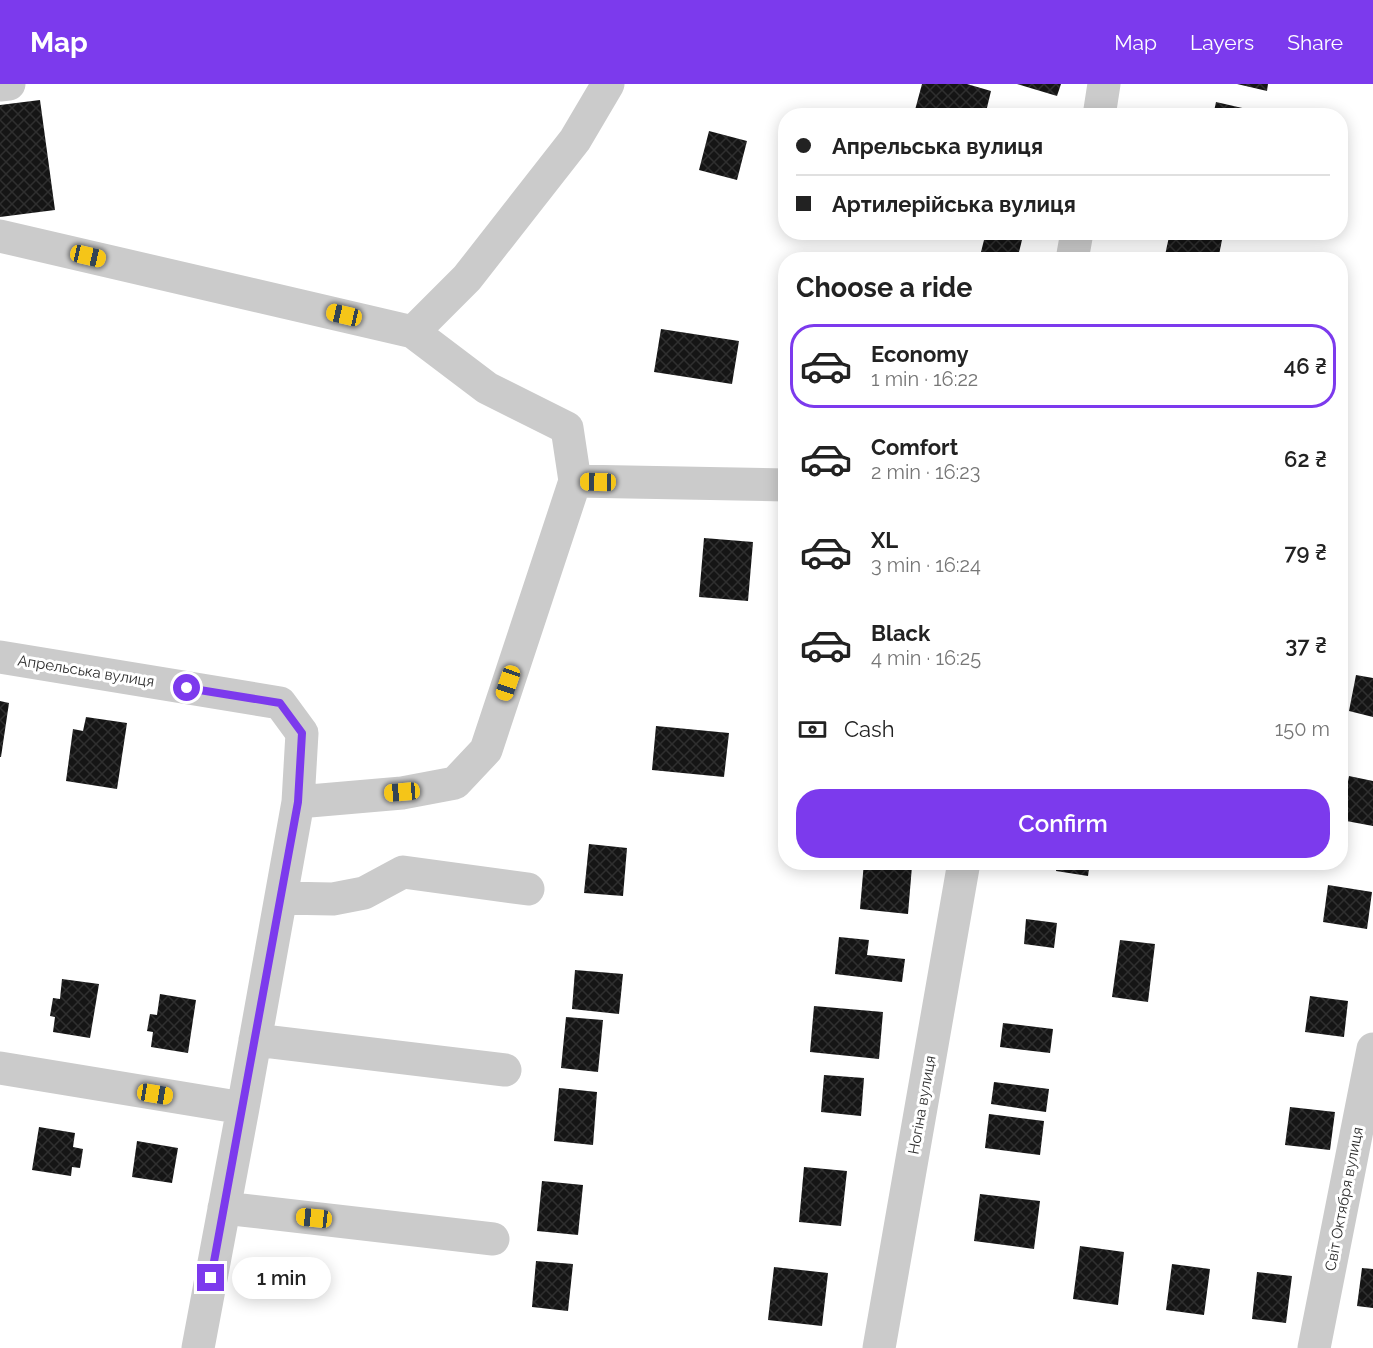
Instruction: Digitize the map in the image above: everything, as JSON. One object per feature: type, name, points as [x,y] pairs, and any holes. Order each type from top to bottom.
[{"type":"street","points":[[0,85],[9,84]]},
{"type":"street","points":[[413,332],[467,278],[575,140],[608,84]]},
{"type":"street","points":[[1100,108],[1104,84]]},
{"type":"street","points":[[0,236],[413,332],[487,388],[567,428],[575,481],[486,750],[455,783],[402,792],[298,802]]},
{"type":"street","points":[[575,481],[778,485]]},
{"type":"street","name":"Апрельська вулиця","points":[[0,657],[280,703],[302,733],[298,802],[198,1348]]},
{"type":"street","name":"Ногіна вулиця","points":[[879,1348],[963,870]]},
{"type":"street","points":[[281,898],[333,899],[364,893],[404,872],[528,889]]},
{"type":"street","points":[[255,1040],[505,1070]]},
{"type":"street","name":"Світ Октября вулиця","points":[[1314,1348],[1373,1049]]},
{"type":"street","points":[[0,1068],[243,1108]]},
{"type":"street","points":[[224,1208],[493,1239]]},
{"type":"building","points":[[922,84],[967,84],[991,91],[987,108],[916,108]]},
{"type":"building","points":[[1017,84],[1061,84],[1057,96]]},
{"type":"building","points":[[1237,84],[1268,84],[1267,91]]},
{"type":"building","points":[[40,100],[55,210],[0,217],[0,105]]},
{"type":"building","points":[[1216,102],[1242,108],[1215,108]]},
{"type":"building","points":[[709,131],[747,141],[737,180],[699,170]]},
{"type":"building","points":[[984,240],[1022,240],[1019,252],[981,252]]},
{"type":"building","points":[[1168,240],[1222,240],[1220,252],[1166,252]]},
{"type":"building","points":[[661,329],[739,341],[732,384],[654,372]]},
{"type":"building","points":[[704,538],[753,542],[748,601],[699,597]]},
{"type":"building","points":[[1356,675],[1373,678],[1373,717],[1349,711]]},
{"type":"building","points":[[0,701],[9,703],[1,757],[0,757]]},
{"type":"building","points":[[86,717],[127,723],[117,789],[66,781],[73,729],[83,731]]},
{"type":"building","points":[[656,726],[729,733],[724,777],[652,770]]},
{"type":"building","points":[[1349,776],[1373,781],[1373,826],[1348,821]]},
{"type":"building","points":[[589,844],[627,848],[623,896],[584,893]]},
{"type":"building","points":[[863,870],[912,870],[908,914],[860,909]]},
{"type":"building","points":[[1056,870],[1089,870],[1088,876]]},
{"type":"building","points":[[1328,885],[1372,892],[1367,929],[1323,922]]},
{"type":"building","points":[[1026,919],[1057,923],[1054,948],[1024,944]]},
{"type":"building","points":[[839,937],[869,940],[867,955],[905,959],[902,982],[835,974]]},
{"type":"building","points":[[1120,940],[1155,944],[1148,1002],[1112,997]]},
{"type":"building","points":[[575,970],[623,974],[619,1014],[572,1009]]},
{"type":"building","points":[[62,979],[99,984],[90,1038],[53,1032],[55,1017],[50,1016],[53,998],[60,999]]},
{"type":"building","points":[[160,994],[196,1000],[188,1053],[151,1047],[153,1032],[147,1031],[150,1014],[157,1015]]},
{"type":"building","points":[[1310,996],[1348,1001],[1344,1037],[1305,1032]]},
{"type":"building","points":[[814,1006],[883,1012],[879,1059],[810,1052]]},
{"type":"building","points":[[566,1017],[603,1020],[598,1072],[561,1068]]},
{"type":"building","points":[[1003,1023],[1053,1029],[1050,1053],[1000,1047]]},
{"type":"building","points":[[824,1075],[864,1078],[861,1116],[821,1112]]},
{"type":"building","points":[[994,1082],[1049,1089],[1046,1112],[991,1104]]},
{"type":"building","points":[[559,1088],[597,1092],[593,1145],[554,1141]]},
{"type":"building","points":[[1290,1107],[1335,1112],[1330,1150],[1285,1145]]},
{"type":"building","points":[[989,1114],[1044,1121],[1040,1155],[985,1148]]},
{"type":"building","points":[[39,1127],[75,1133],[73,1147],[83,1149],[80,1168],[72,1167],[71,1176],[32,1170]]},
{"type":"building","points":[[137,1141],[178,1148],[172,1183],[132,1177]]},
{"type":"building","points":[[804,1167],[847,1171],[841,1226],[799,1222]]},
{"type":"building","points":[[542,1181],[583,1185],[578,1235],[537,1231]]},
{"type":"building","points":[[980,1194],[1040,1201],[1034,1249],[974,1241]]},
{"type":"building","points":[[1080,1246],[1124,1252],[1118,1305],[1073,1299]]},
{"type":"building","points":[[536,1261],[573,1264],[568,1311],[532,1307]]},
{"type":"building","points":[[1172,1264],[1210,1269],[1204,1315],[1166,1310]]},
{"type":"building","points":[[774,1267],[828,1273],[822,1326],[768,1320]]},
{"type":"building","points":[[1362,1268],[1373,1269],[1373,1308],[1357,1306]]},
{"type":"building","points":[[1257,1272],[1292,1276],[1286,1323],[1252,1319]]},
{"type":"route","points":[[187,688],[280,703],[302,733],[298,802],[211,1278]]}]
